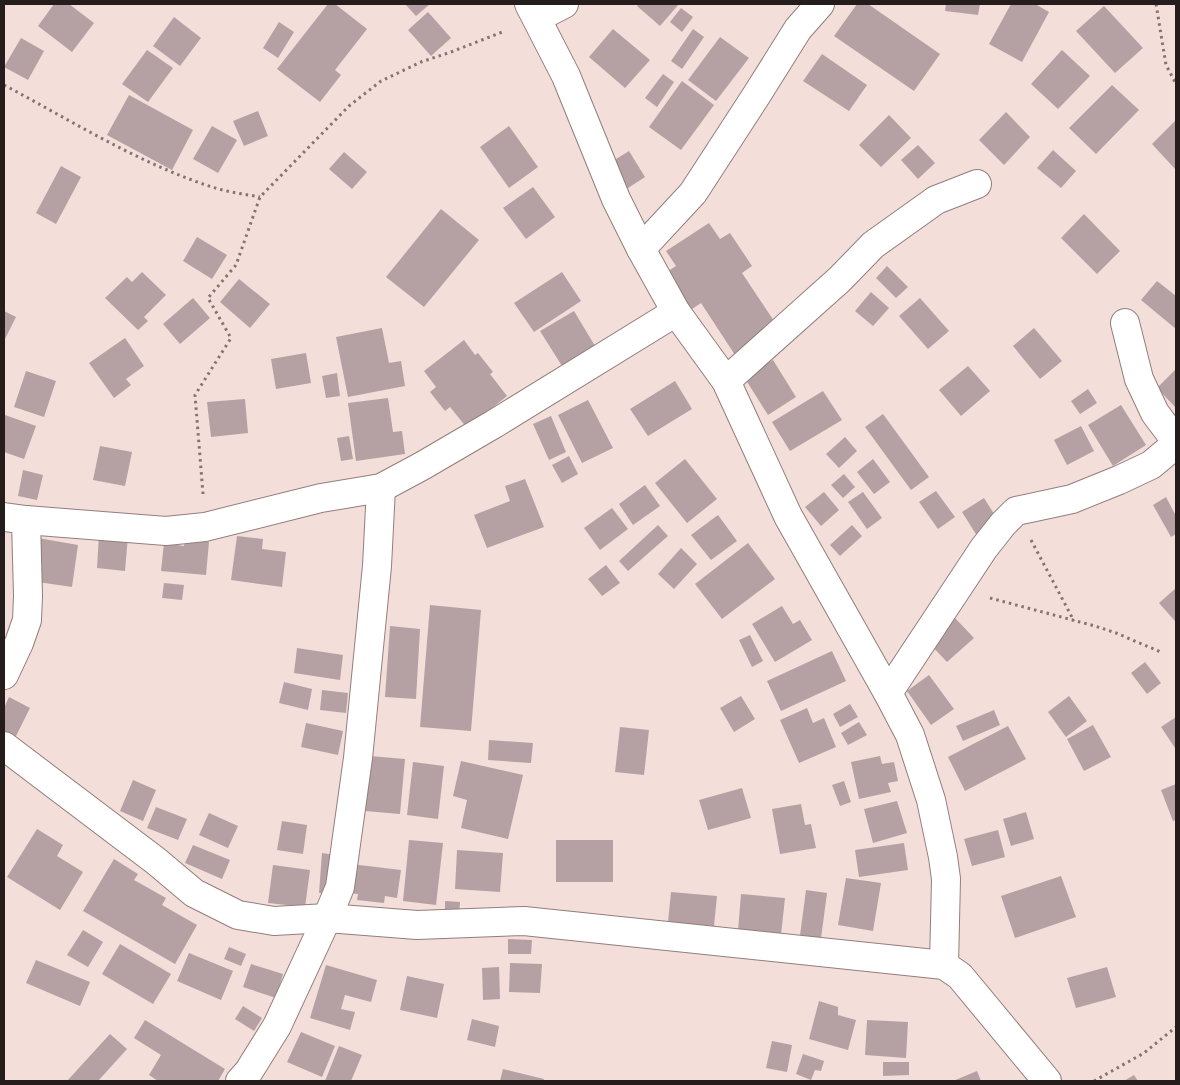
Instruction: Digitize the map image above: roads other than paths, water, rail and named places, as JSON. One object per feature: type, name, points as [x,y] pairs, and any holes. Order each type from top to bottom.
[{"type":"street","points":[[564,4],[533,11],[566,76],[616,199],[676,312],[726,381],[788,516],[910,735],[931,800],[943,857],[946,879],[944,965]]},
{"type":"street","points":[[641,249],[693,193],[798,29],[820,4]]},
{"type":"street","points":[[726,381],[840,279],[873,245],[936,200],[977,184]]},
{"type":"street","points":[[4,674],[20,643],[27,620],[28,596],[15,519],[166,531],[206,527],[321,498],[381,488],[494,424],[676,312]]},
{"type":"street","points":[[888,694],[984,548],[1016,511],[1072,499],[1119,480],[1152,465],[1176,443],[1155,413],[1139,379],[1125,324]]},
{"type":"street","points":[[240,1081],[249,1071],[277,1026],[340,887],[358,758],[377,566],[381,488]]},
{"type":"street","points":[[4,746],[194,892],[238,915],[274,921],[327,918],[417,925],[524,921],[944,965],[960,976],[1047,1081]]}]
